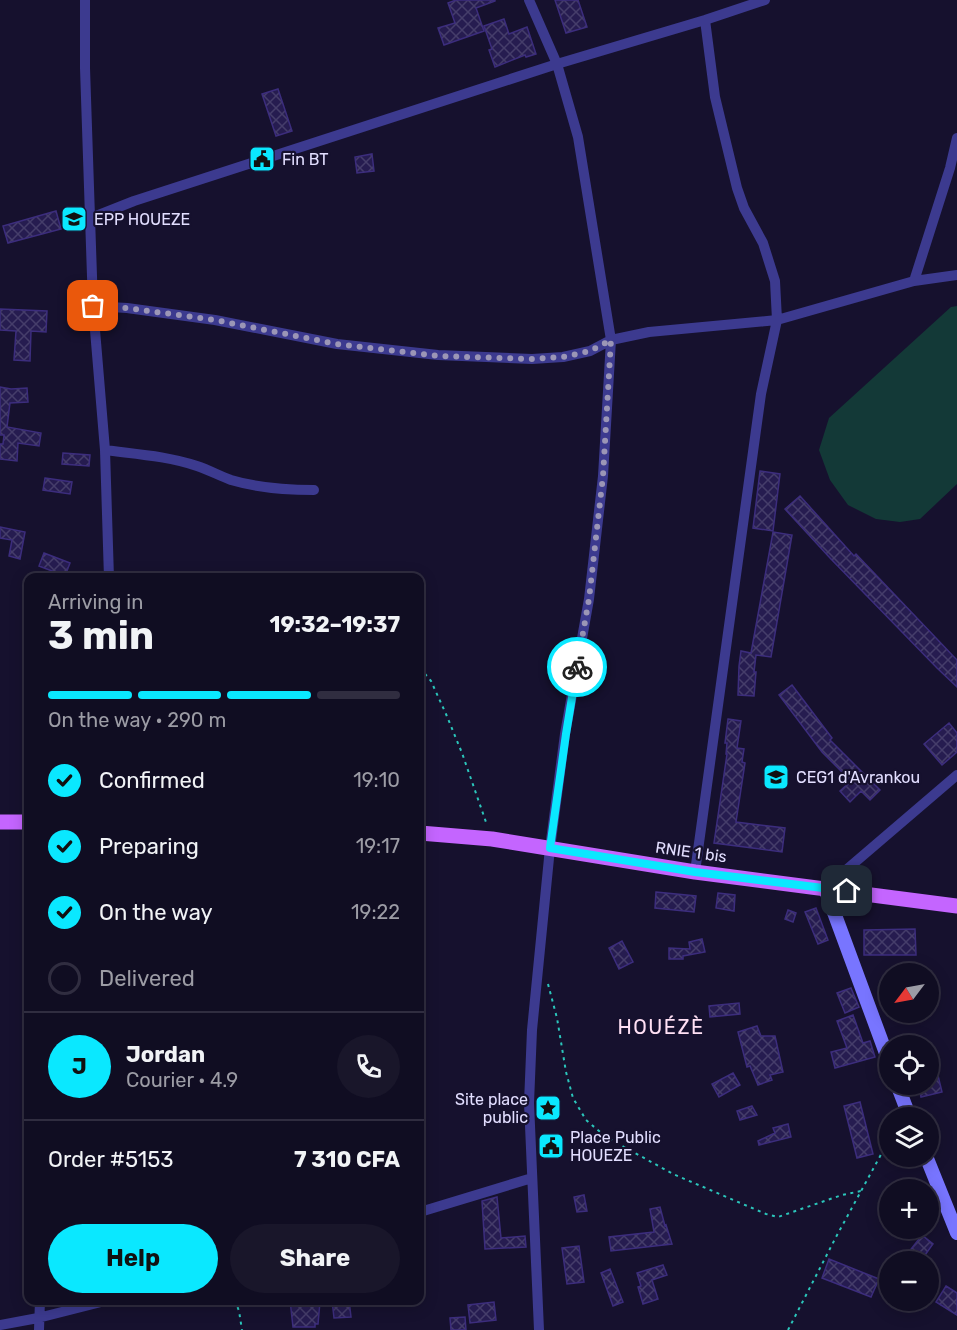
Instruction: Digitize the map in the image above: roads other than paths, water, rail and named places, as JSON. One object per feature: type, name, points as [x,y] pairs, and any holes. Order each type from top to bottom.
[{"type":"main road","points":[[0,822],[24,822]]},
{"type":"main road","name":"RNIE 1 bis","points":[[424,833],[492,839],[695,872],[957,906]]},
{"type":"street","points":[[85,0],[93,306],[105,450],[109,573]]},
{"type":"street","points":[[529,0],[557,64],[578,137],[611,340],[603,476],[589,599],[566,734],[550,848],[532,1030],[529,1103],[539,1330]]},
{"type":"street","points":[[91,218],[134,201],[557,64],[765,0]]},
{"type":"street","points":[[695,872],[761,394],[777,320],[775,280],[763,243],[744,208],[737,188],[715,97],[705,20]]},
{"type":"street","points":[[914,281],[951,181],[957,138]]},
{"type":"street","points":[[93,306],[127,308],[215,320],[337,344],[438,356],[532,359],[563,357],[590,351],[611,340],[649,332],[777,320],[914,281],[957,275]]},
{"type":"street","points":[[105,450],[168,459],[197,466],[243,483],[286,490],[315,490]]},
{"type":"street","points":[[879,1035],[825,888],[957,775]]},
{"type":"street","points":[[930,1167],[957,1233]]},
{"type":"street","points":[[424,1211],[532,1178]]},
{"type":"street","points":[[39,1305],[39,1330]]},
{"type":"street","points":[[0,1325],[89,1305]]},
{"type":"place","name":"Fin BT","points":[[262,159]]},
{"type":"place","name":"EPP HOUEZE","points":[[74,219]]},
{"type":"place","name":"CEG1 d'Avrankou","points":[[776,777]]},
{"type":"place","name":"Site place public","points":[[548,1108]]},
{"type":"place","name":"Place Public HOUEZE","points":[[551,1146]]},
{"type":"district","name":"HOUÉZÈ","points":[[661,1027]]}]
